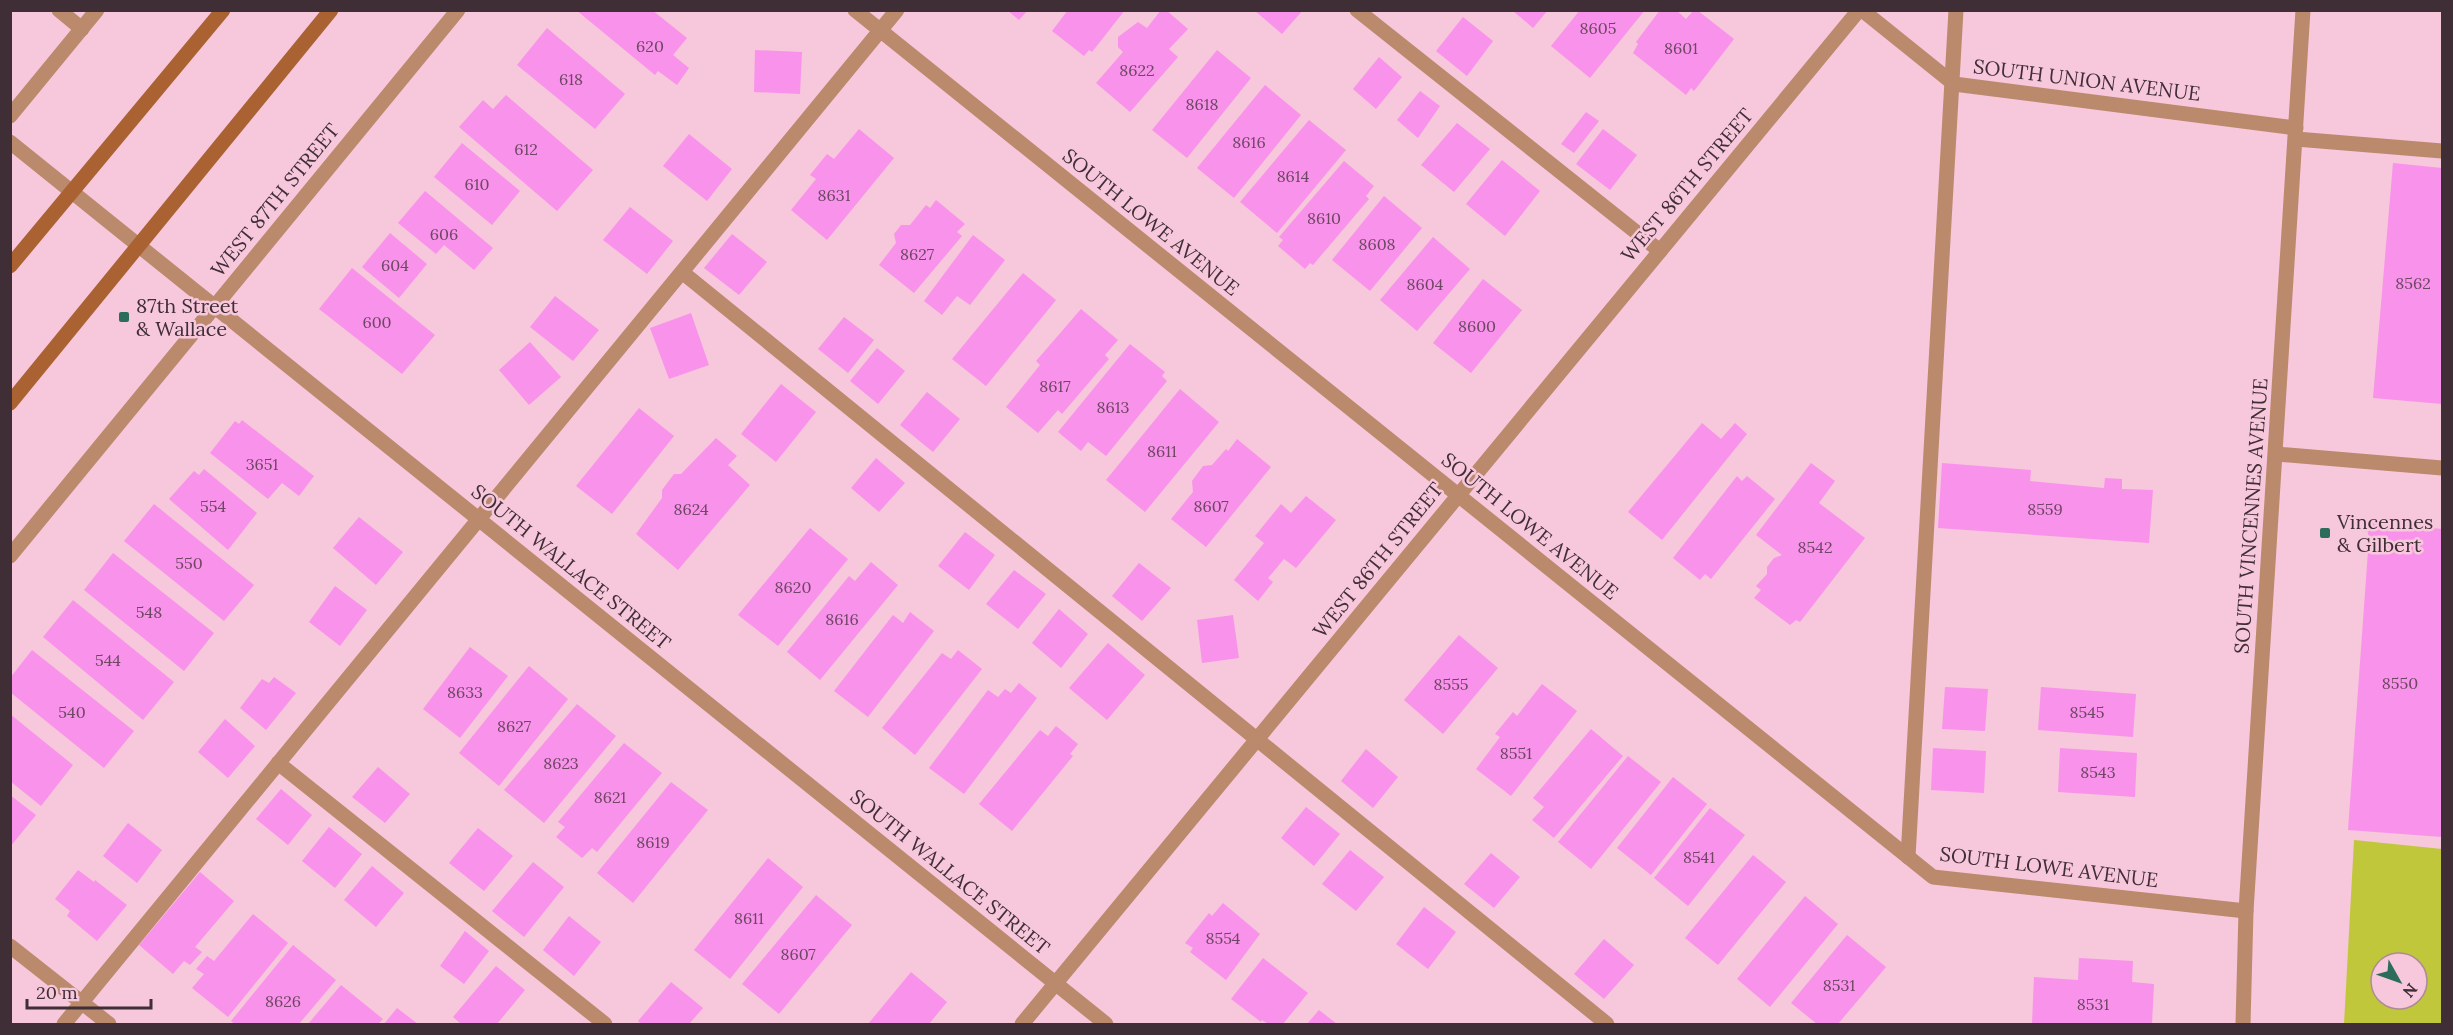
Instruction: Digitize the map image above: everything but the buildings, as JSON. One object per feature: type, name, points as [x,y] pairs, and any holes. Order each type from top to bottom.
[{"type":"main road","points":[[10,266],[222,10]]},
{"type":"main road","points":[[10,403],[332,10]]},
{"type":"street","points":[[59,10],[82,29]]},
{"type":"street","points":[[10,116],[97,10]]},
{"type":"street","name":"WEST 87TH STREET","points":[[10,556],[458,10]]},
{"type":"street","name":"SOUTH LOWE AVENUE","points":[[855,10],[1933,877],[2246,911]]},
{"type":"street","points":[[64,1024],[897,10]]},
{"type":"street","points":[[1357,10],[1660,251]]},
{"type":"street","name":"WEST 86TH STREET","points":[[1022,1024],[1861,10]]},
{"type":"street","name":"SOUTH UNION AVENUE","points":[[1861,10],[1954,84],[2296,133],[2442,151]]},
{"type":"street","points":[[1908,857],[1954,84],[1956,10]]},
{"type":"street","name":"SOUTH VINCENNES AVENUE","points":[[2243,1024],[2246,911],[2303,10]]},
{"type":"street","name":"SOUTH WALLACE STREET","points":[[10,142],[1106,1024]]},
{"type":"street","points":[[682,272],[1607,1024]]},
{"type":"street","points":[[2276,454],[2442,468]]},
{"type":"street","points":[[278,763],[605,1024]]},
{"type":"street","points":[[10,946],[109,1024]]},
{"type":"shaded area","points":[[2354,840],[2442,849],[2442,1024],[2344,1024]]},
{"type":"place","name":"87th Street & Wallace","points":[[124,317]]},
{"type":"place","name":"Vincennes & Gilbert","points":[[2325,533]]}]
